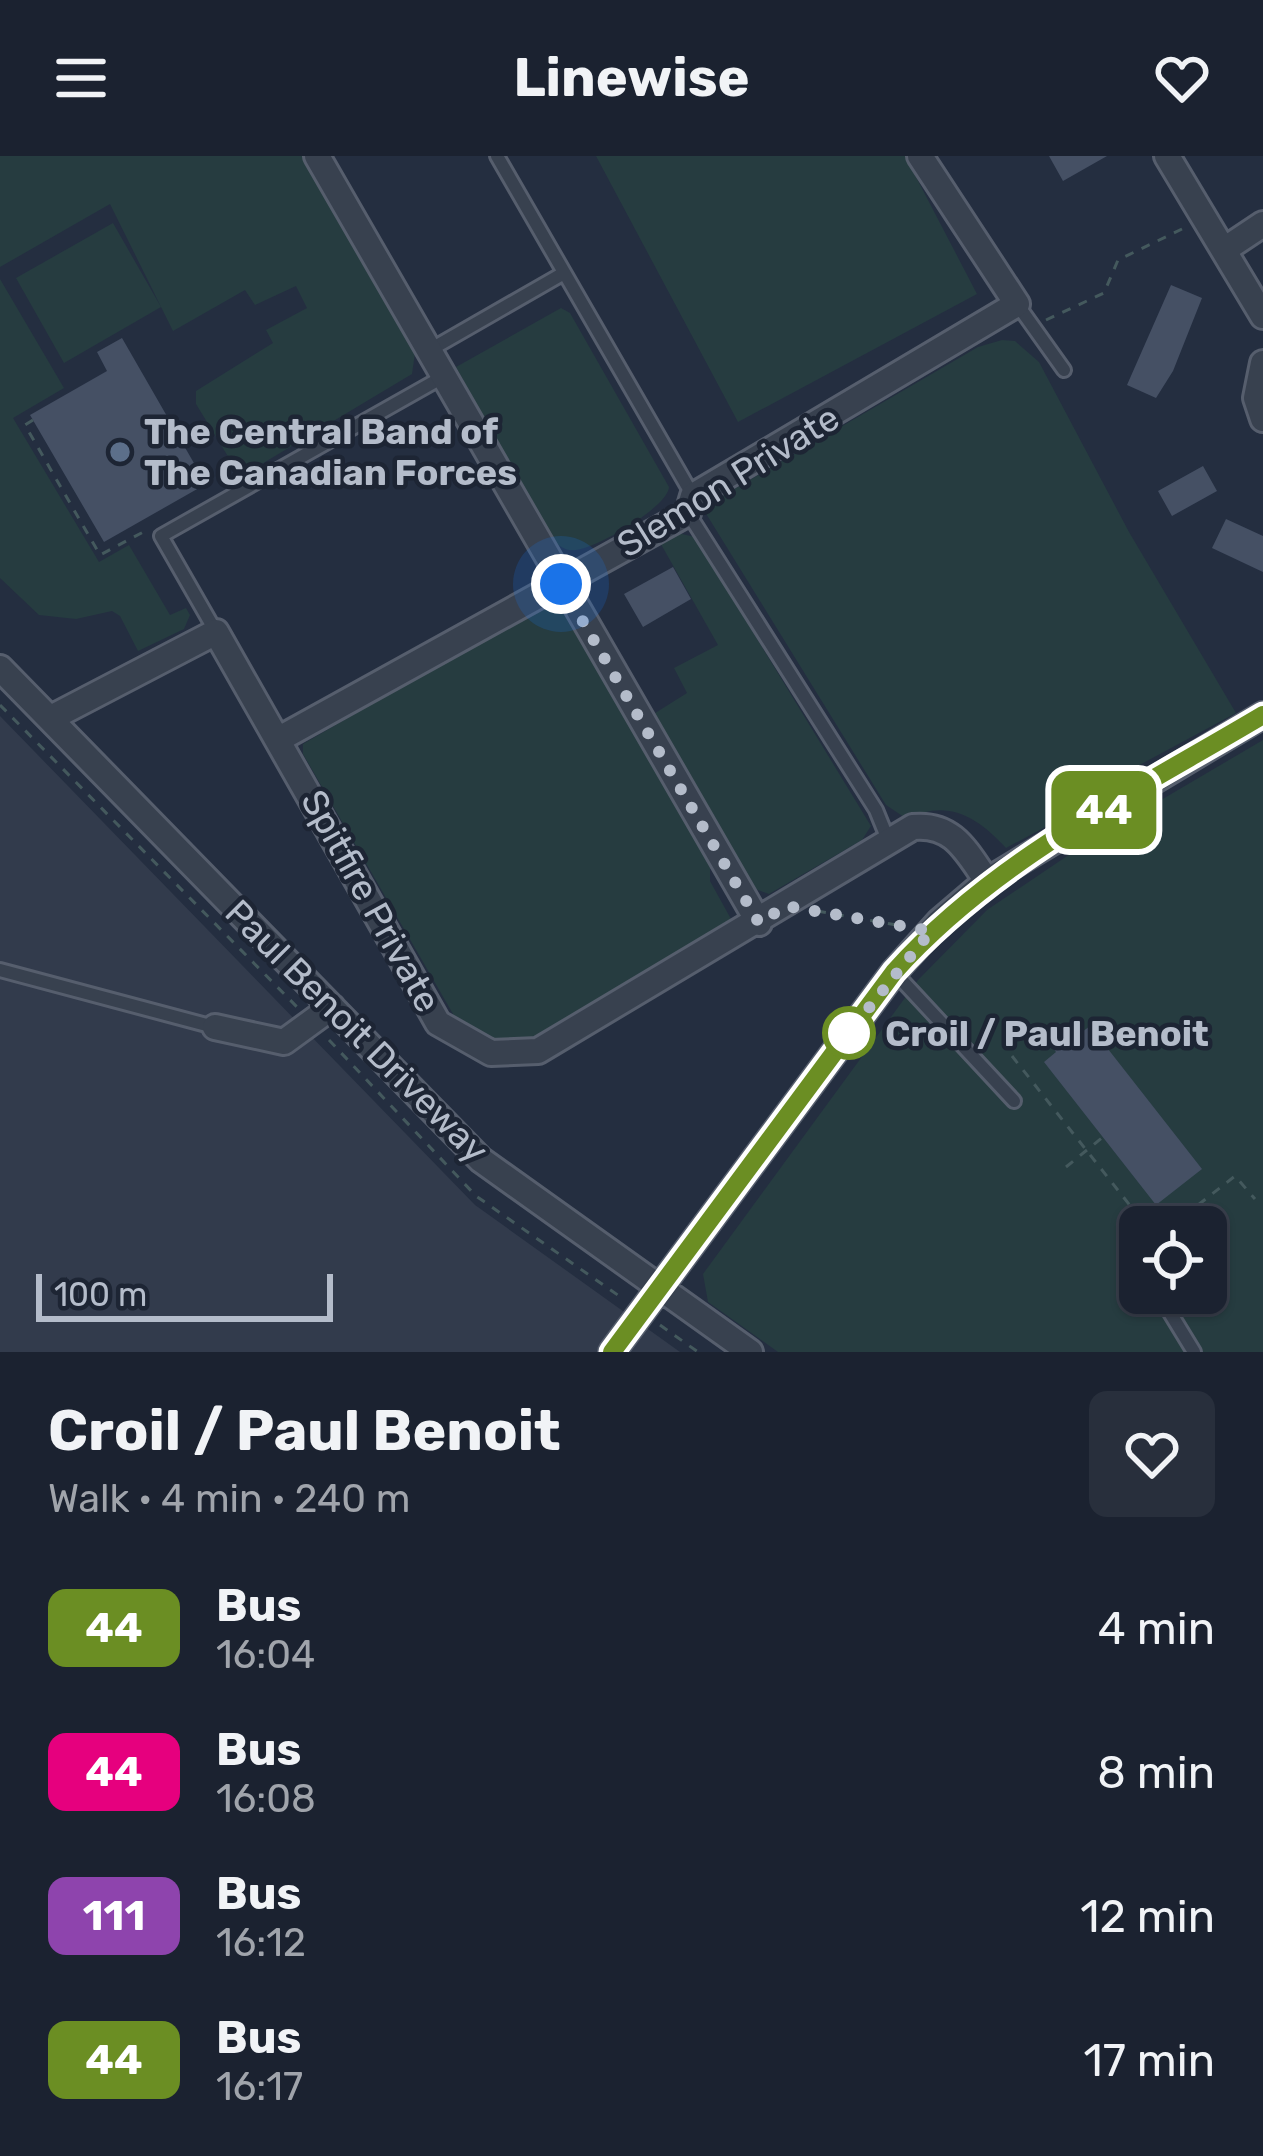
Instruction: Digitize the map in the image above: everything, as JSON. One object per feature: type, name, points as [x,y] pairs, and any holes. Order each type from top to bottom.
[{"type":"street","points":[[317,156],[759,923]]},
{"type":"street","points":[[920,156],[1017,304]]},
{"type":"street","points":[[1167,156],[1263,316]]},
{"type":"street","points":[[1224,250],[1263,224]]},
{"type":"street","name":"Slemon Private","points":[[280,738],[561,584],[1017,304]]},
{"type":"street","points":[[1263,362],[1256,398],[1263,419]]},
{"type":"street","points":[[51,718],[216,632]]},
{"type":"street","name":"Spitfire Private","points":[[216,632],[438,1023],[491,1053],[538,1051],[913,827],[935,825],[958,839],[987,881]]},
{"type":"street","name":"Paul Benoit Driveway","points":[[0,668],[323,1015],[481,1160],[750,1352]]},
{"type":"street","points":[[612,1352],[894,972],[931,931],[987,881],[1263,715]]},
{"type":"street","points":[[215,1027],[284,1042],[323,1015]]},
{"type":"lane","points":[[497,156],[690,504],[876,810],[890,842]]},
{"type":"lane","points":[[427,352],[564,273]]},
{"type":"lane","points":[[1017,304],[1064,370]]},
{"type":"lane","points":[[216,632],[161,536],[441,378]]},
{"type":"lane","points":[[0,970],[215,1027]]},
{"type":"lane","points":[[894,972],[1014,1101]]},
{"type":"lane","points":[[1171,1314],[1194,1352]]},
{"type":"path","points":[[1033,326],[1104,293],[1118,260],[1205,218]]},
{"type":"path","points":[[33,420],[25,425],[100,555],[144,528],[161,536]]},
{"type":"path","points":[[0,705],[323,1015]]},
{"type":"path","points":[[786,906],[931,931]]},
{"type":"path","points":[[1012,1056],[1131,1206]]},
{"type":"path","points":[[1066,1167],[1103,1138]]},
{"type":"path","points":[[1197,1206],[1235,1176],[1256,1198]]},
{"type":"path","points":[[658,1324],[698,1352]]},
{"type":"shaded area","points":[[0,716],[475,1205],[680,1352],[0,1352]]},
{"type":"green space","points":[[0,156],[304,156],[411,344],[415,353],[412,374],[260,465],[235,468],[196,404],[196,391],[273,343],[266,330],[307,308],[296,286],[255,305],[245,290],[173,331],[110,204],[0,267]]},
{"type":"green space","points":[[596,156],[905,156],[977,294],[738,422]]},
{"type":"green space","points":[[113,223],[161,307],[64,363],[16,278]]},
{"type":"green space","points":[[0,279],[64,388],[13,418],[99,562],[129,545],[170,615],[186,608],[190,615],[184,629],[138,651],[120,616],[112,611],[76,619],[39,615],[0,578]]},
{"type":"green space","points":[[561,308],[570,313],[669,487],[657,505],[630,525],[586,548],[572,550],[550,538],[456,367]]},
{"type":"green space","points":[[1015,341],[1039,362],[1129,532],[1236,713],[1108,782],[1079,809],[1006,848],[961,814],[935,810],[907,819],[886,805],[705,512],[705,506],[978,347]]},
{"type":"green space","points":[[673,532],[695,537],[871,826],[862,840],[769,894],[750,887],[652,715],[687,693],[674,668],[718,645],[658,539]]},
{"type":"green space","points":[[547,602],[565,609],[710,863],[710,881],[731,919],[530,1042],[511,1047],[464,1033],[303,754],[303,744]]},
{"type":"green space","points":[[1263,740],[1263,1352],[778,1352],[708,1302],[703,1274],[918,980],[987,910],[1076,850]]},
{"type":"building","points":[[1049,156],[1107,156],[1063,181]]},
{"type":"building","points":[[1171,285],[1202,298],[1173,371],[1156,398],[1127,385]]},
{"type":"building","name":"The Central Band of The Canadian Forces","points":[[122,338],[206,484],[104,542],[30,415],[107,371],[97,352]]},
{"type":"building","points":[[1203,466],[1217,491],[1172,516],[1158,491]]},
{"type":"building","points":[[1226,519],[1263,536],[1263,572],[1212,548]]},
{"type":"building","points":[[673,567],[691,599],[643,627],[624,594]]},
{"type":"building","points":[[1071,1026],[1078,1035],[1090,1026],[1202,1169],[1156,1205],[1044,1062],[1056,1052],[1049,1043]]},
{"type":"bus line","name":"44","points":[[612,1352],[894,972],[939,922],[987,881],[1263,715]]},
{"type":"place","name":"The Central Band of The Canadian Forces","points":[[120,452]]},
{"type":"place","name":"Croil / Paul Benoit","points":[[849,1033]]},
{"type":"route","points":[[561,584],[759,923],[786,906],[931,931],[842,1041],[849,1033]]}]
